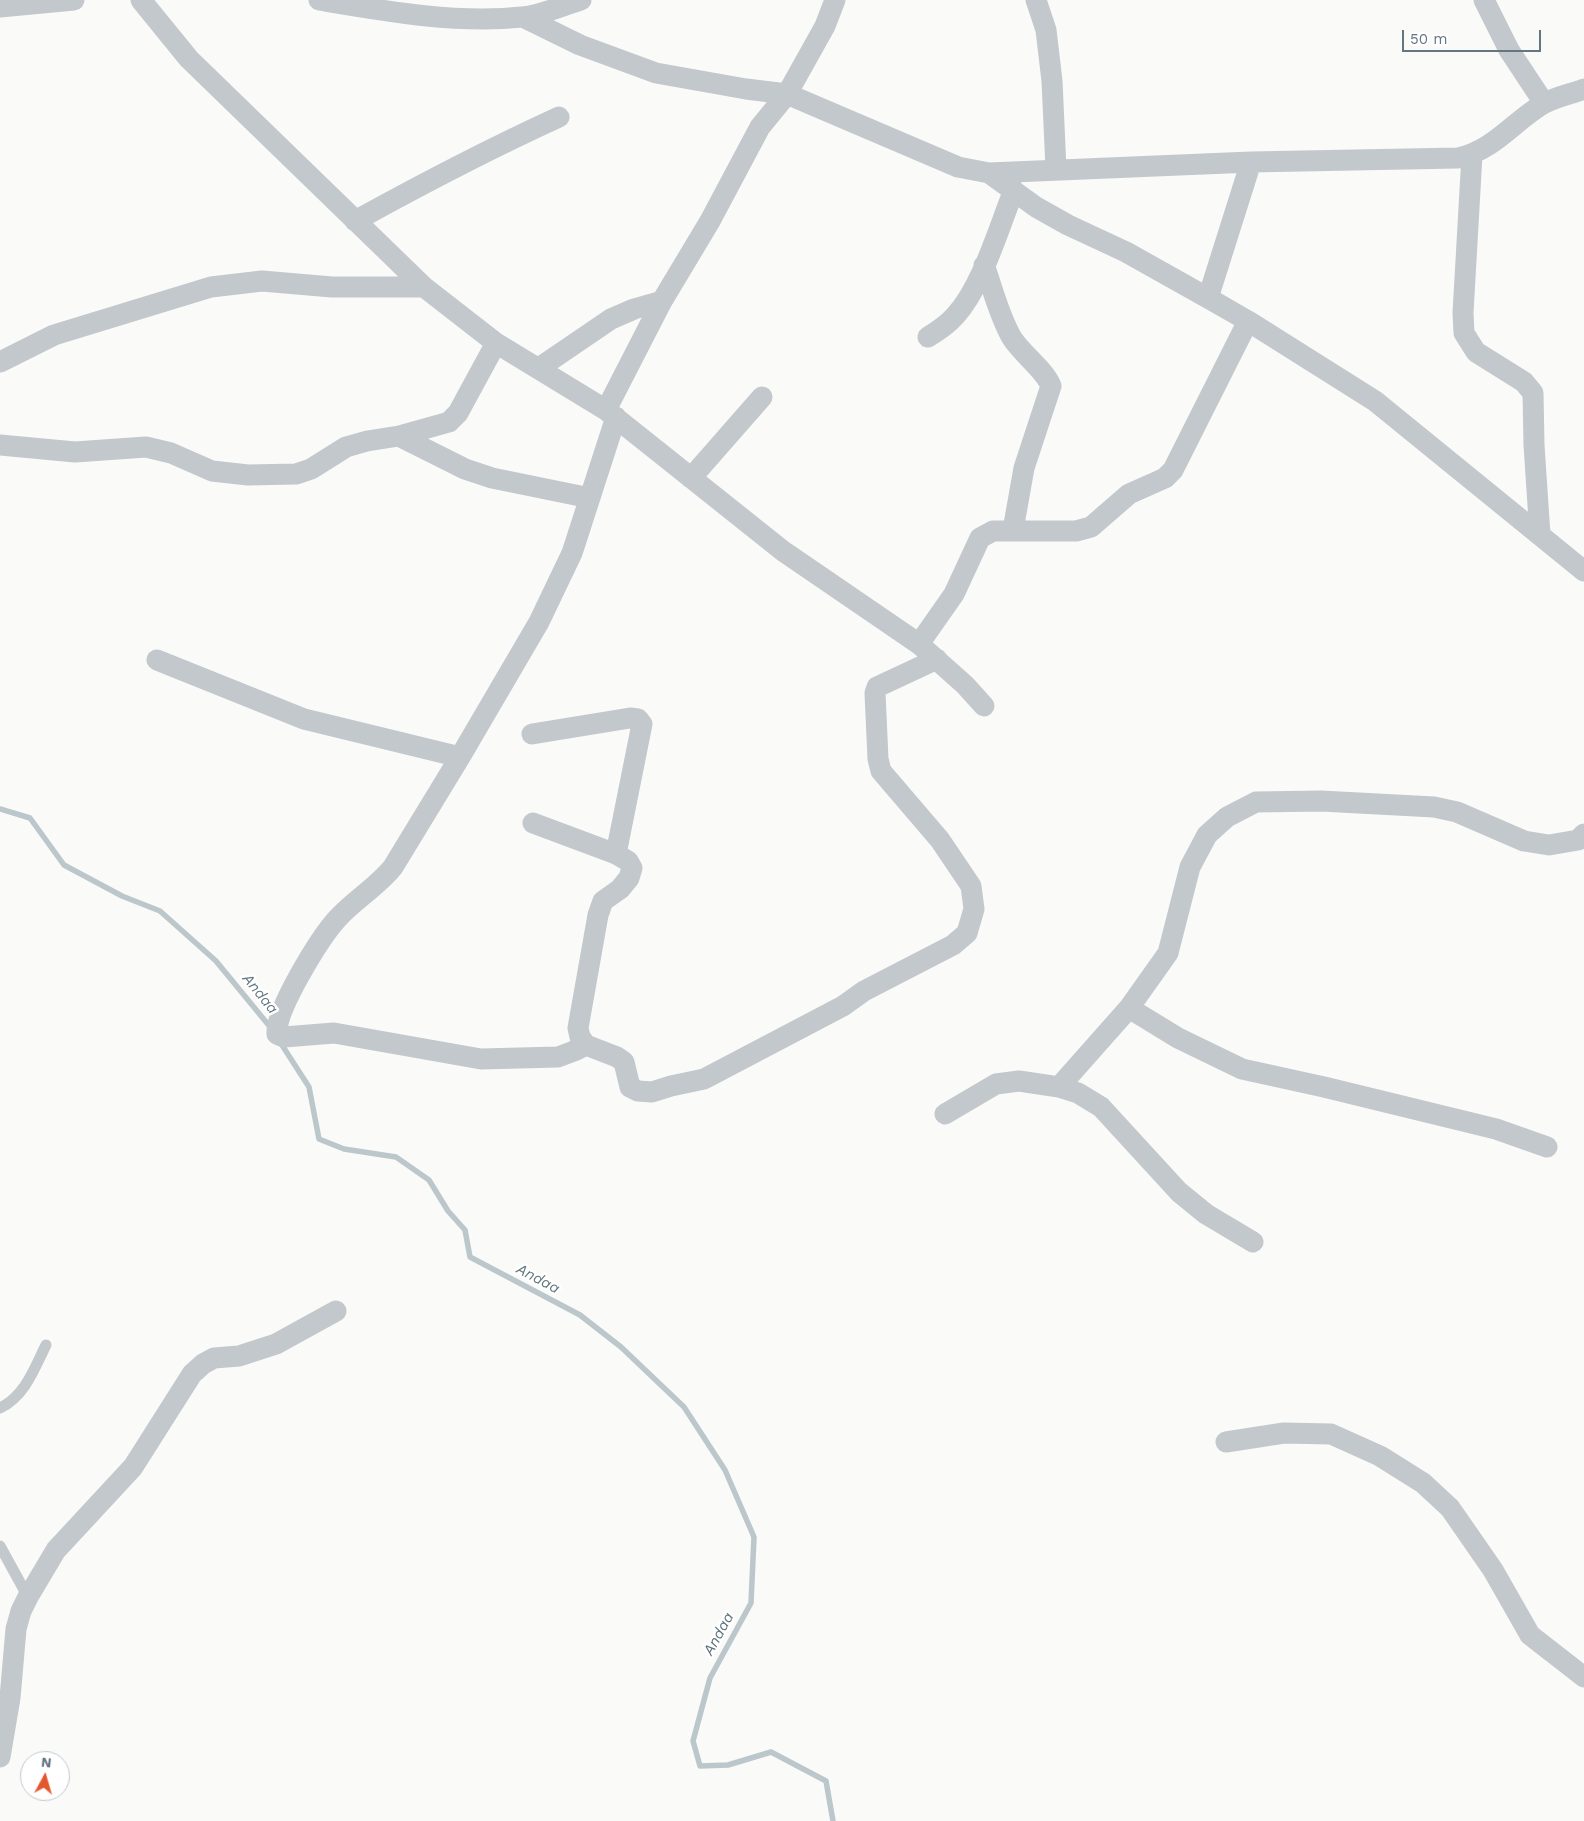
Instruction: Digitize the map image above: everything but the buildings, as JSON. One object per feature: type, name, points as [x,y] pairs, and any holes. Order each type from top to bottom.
[{"type":"street","points":[[0,7],[74,0]]},
{"type":"street","points":[[141,0],[189,59],[424,287],[496,343],[611,413],[783,551],[919,644],[965,685],[984,706]]},
{"type":"street","points":[[319,0],[358,7],[458,18],[523,17],[581,0]]},
{"type":"street","points":[[586,1045],[558,1057],[481,1060],[334,1033],[291,1037],[277,1034],[278,1022],[284,1007],[320,941],[338,918],[383,880],[393,867],[539,622],[572,554],[590,498],[611,413],[662,302],[710,221],[760,127],[787,94],[825,26],[835,0]]},
{"type":"street","points":[[1036,0],[1046,30],[1052,81],[1056,168]]},
{"type":"street","points":[[1484,0],[1509,50],[1544,103]]},
{"type":"street","points":[[523,17],[580,45],[656,73],[746,89],[787,94],[958,167],[989,172],[1251,162],[1458,158],[1472,155],[1491,144],[1544,103],[1584,89]]},
{"type":"street","points":[[355,221],[420,184],[486,150],[559,117]]},
{"type":"street","points":[[1472,155],[1463,313],[1464,333],[1476,352],[1524,382],[1533,393],[1534,445],[1540,535]]},
{"type":"street","points":[[1208,298],[1251,162]]},
{"type":"street","points":[[989,172],[1036,207],[1068,225],[1126,252],[1208,298],[1374,401],[1584,571]]},
{"type":"street","points":[[928,337],[944,327],[973,291],[1014,190]]},
{"type":"street","points":[[984,265],[1004,322],[1013,339],[1049,381],[1051,386],[1024,468],[1013,530]]},
{"type":"street","points":[[0,362],[54,335],[211,287],[262,281],[332,287],[424,287]]},
{"type":"street","points":[[539,368],[611,319],[634,309],[662,302]]},
{"type":"street","points":[[919,644],[954,594],[980,538],[993,531],[1076,531],[1091,527],[1129,494],[1165,478],[1173,470],[1248,322]]},
{"type":"street","points":[[0,445],[76,452],[146,447],[170,453],[212,471],[248,475],[296,474],[311,469],[346,448],[367,441],[399,436],[449,422],[458,413],[496,343]]},
{"type":"street","points":[[691,478],[762,397]]},
{"type":"street","points":[[399,436],[465,469],[492,478],[590,498]]},
{"type":"street","points":[[533,824],[616,854],[628,861],[632,868],[630,878],[620,889],[603,901],[598,915],[578,1028],[580,1037],[586,1045],[624,1062],[630,1087],[638,1091],[652,1092],[704,1079],[843,1006],[864,991],[953,945],[967,932],[974,909],[971,886],[940,840],[881,771],[878,759],[875,693],[877,686],[937,659]]},
{"type":"street","points":[[157,660],[304,719],[460,757]]},
{"type":"street","points":[[532,734],[630,718],[638,719],[642,724],[616,854]]},
{"type":"street","points":[[1059,1087],[1129,1008],[1168,953],[1190,867],[1207,835],[1227,817],[1256,802],[1321,801],[1434,807],[1457,812],[1524,841],[1550,845],[1578,840],[1584,834]]},
{"type":"street","points":[[1129,1008],[1178,1038],[1242,1069],[1496,1129],[1547,1147]]},
{"type":"street","points":[[945,1114],[996,1084],[1019,1081],[1059,1087],[1078,1093],[1100,1107],[1179,1192],[1206,1214],[1252,1242]]},
{"type":"street","points":[[0,1757],[10,1698],[16,1630],[21,1611],[56,1550],[133,1467],[192,1374],[203,1364],[214,1358],[239,1356],[276,1344],[336,1311]]},
{"type":"street","points":[[1226,1442],[1284,1433],[1331,1434],[1380,1456],[1423,1484],[1450,1508],[1493,1570],[1530,1636],[1584,1677]]},
{"type":"lane","points":[[0,1408],[10,1404],[22,1391],[46,1345]]},
{"type":"lane","points":[[0,1546],[28,1597]]},
{"type":"waterway","name":"Andaa","points":[[0,809],[30,818],[64,865],[122,896],[160,911],[216,961],[271,1028]]},
{"type":"waterway","name":"Andaa","points":[[280,1042],[309,1087],[319,1139],[344,1149],[396,1157],[429,1180],[448,1211],[465,1230],[470,1257],[580,1315],[621,1347],[684,1407],[725,1470],[754,1537],[751,1603],[710,1678],[693,1741],[700,1766],[728,1765],[771,1752],[826,1781],[833,1821]]}]
